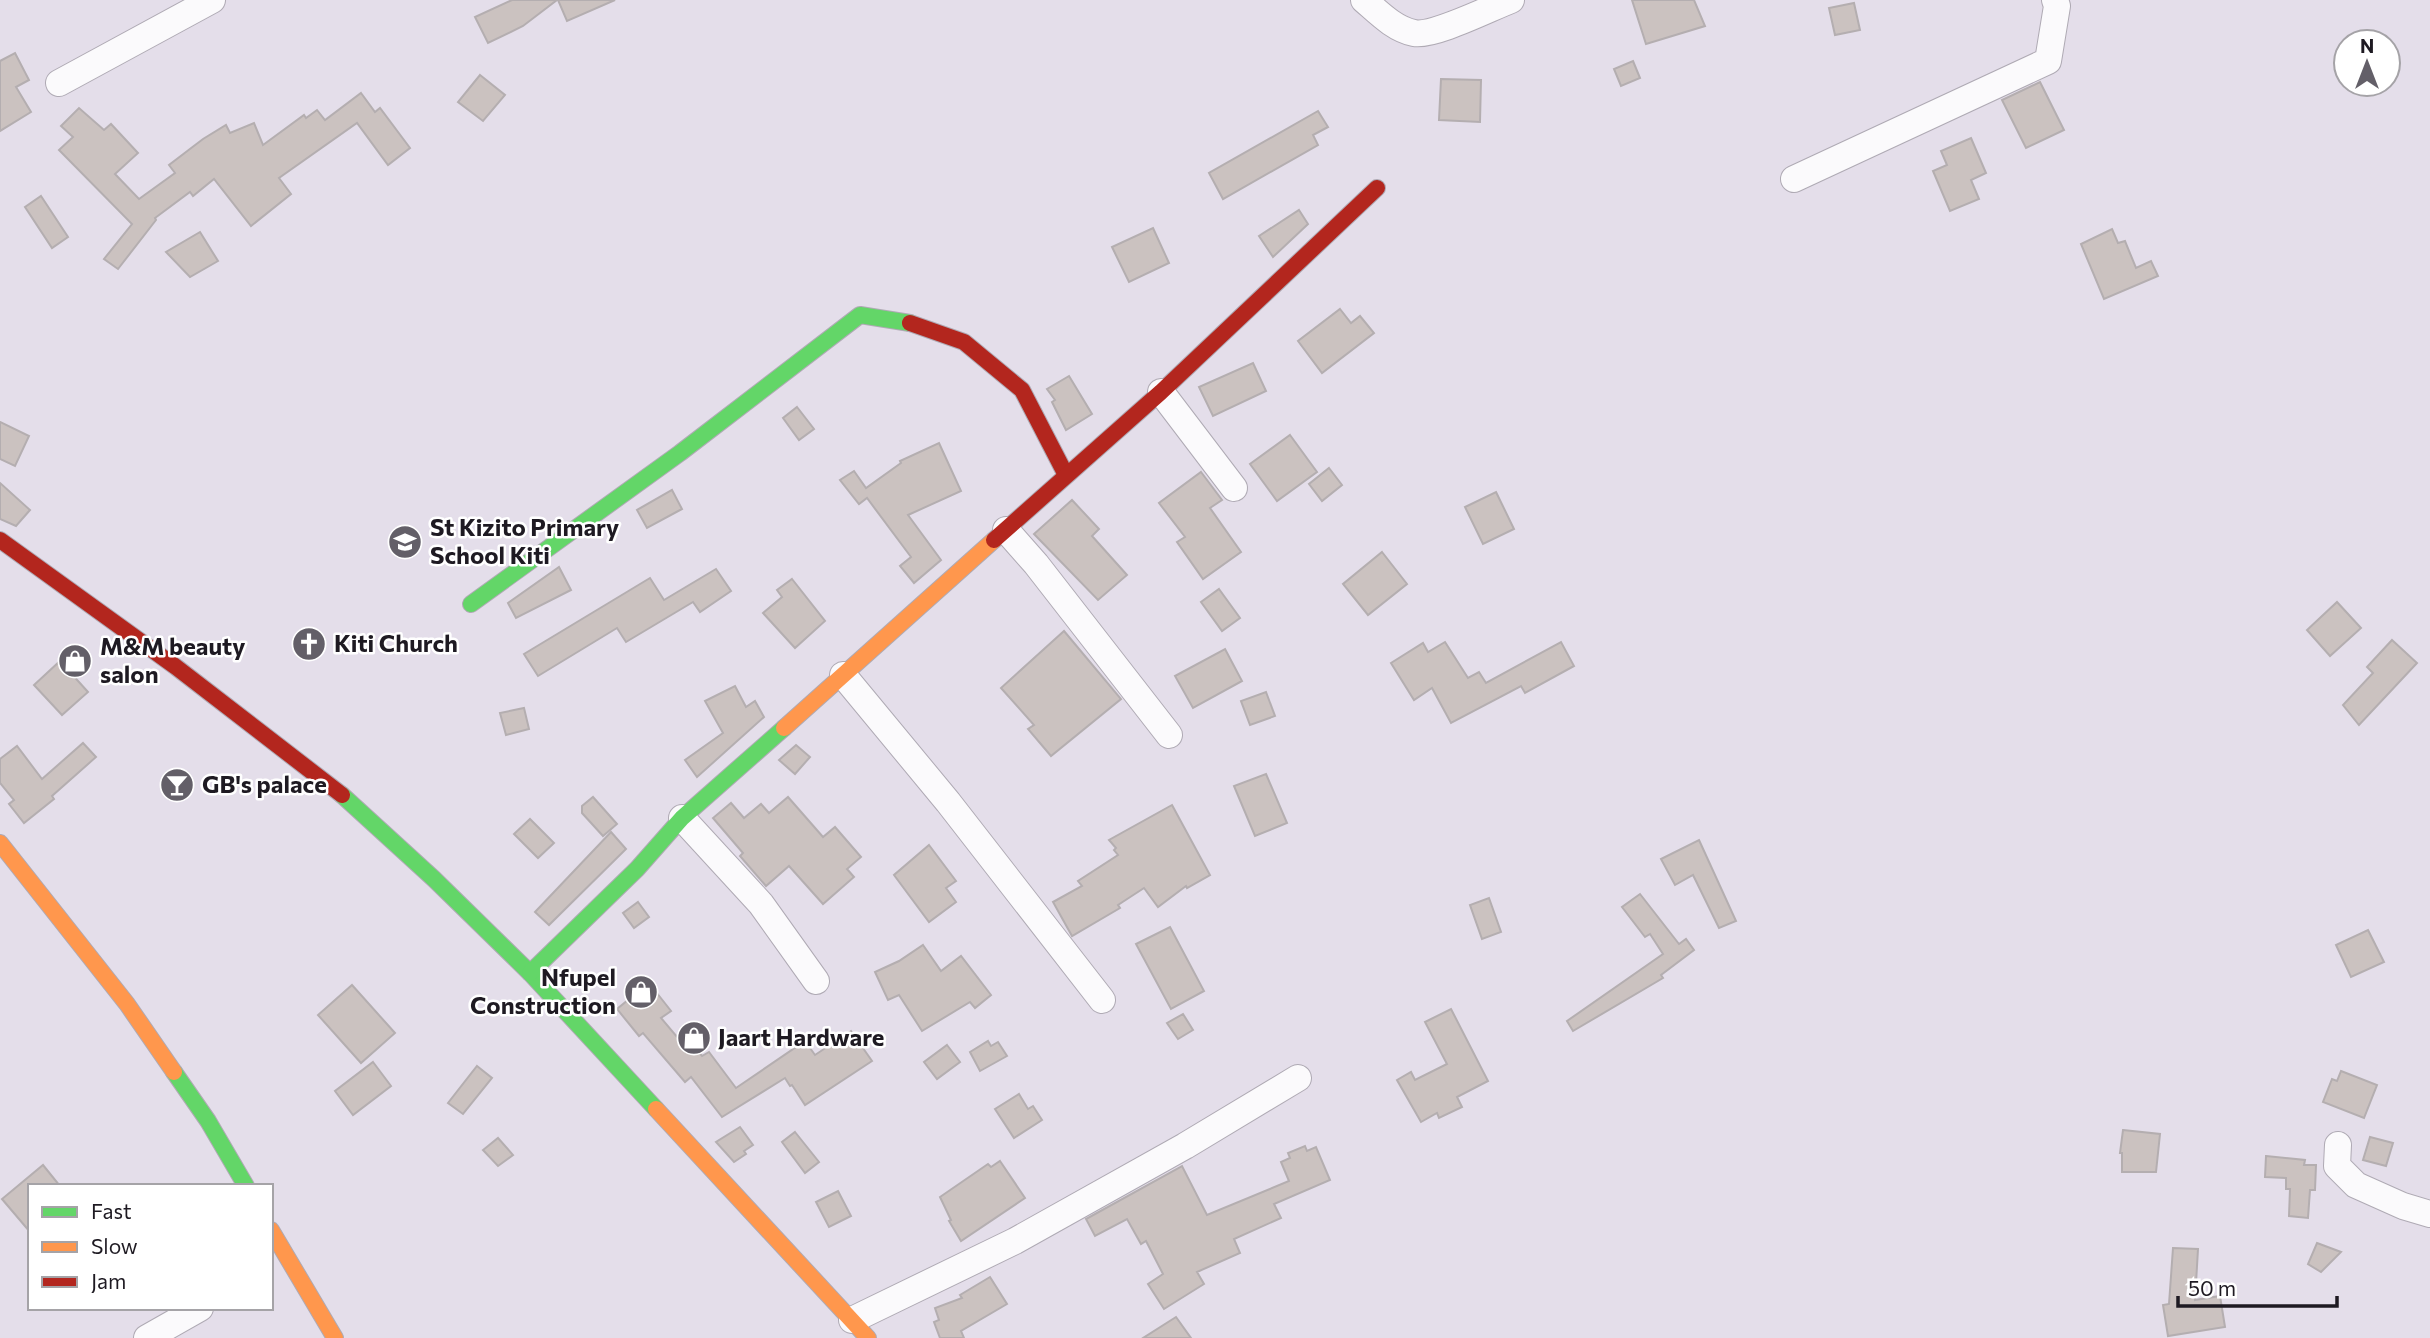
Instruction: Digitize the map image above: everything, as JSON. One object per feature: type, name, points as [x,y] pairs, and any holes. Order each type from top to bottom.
[{"type":"street","points":[[60,83],[212,0]]},
{"type":"street","points":[[1364,0],[1398,27],[1415,34],[1438,30],[1511,0]]},
{"type":"street","points":[[1794,179],[2048,61],[2057,6],[2055,0]]},
{"type":"street","points":[[530,973],[637,869],[682,818],[1161,392],[1377,188]]},
{"type":"street","points":[[471,604],[680,453],[860,315],[920,325],[964,342],[1022,390],[1066,475]]},
{"type":"street","points":[[1161,392],[1234,488]]},
{"type":"street","points":[[1006,530],[1036,564],[1170,735]]},
{"type":"street","points":[[0,540],[176,667],[346,798],[530,973],[860,1329],[1185,1146],[1297,1078]]},
{"type":"street","points":[[843,675],[948,802],[1102,999]]},
{"type":"street","points":[[682,818],[761,904],[816,981]]},
{"type":"street","points":[[0,843],[127,1004],[208,1121],[245,1184]]},
{"type":"street","points":[[2338,1144],[2337,1166],[2356,1185],[2403,1206],[2430,1214]]},
{"type":"street","points":[[273,1238],[279,1263],[335,1338]]},
{"type":"street","points":[[147,1338],[196,1310]]},
{"type":"building","points":[[512,0],[557,0],[523,26],[488,43],[475,17]]},
{"type":"building","points":[[558,0],[615,0],[567,21]]},
{"type":"building","points":[[1632,0],[1694,0],[1705,26],[1646,44]]},
{"type":"building","points":[[1854,3],[1860,30],[1835,35],[1829,8]]},
{"type":"building","points":[[15,53],[29,80],[16,87],[31,112],[0,131],[0,61]]},
{"type":"building","points":[[1633,61],[1640,78],[1621,86],[1614,69]]},
{"type":"building","points":[[480,75],[505,95],[483,121],[458,102]]},
{"type":"building","points":[[1441,79],[1481,80],[1480,122],[1439,120]]},
{"type":"building","points":[[2040,82],[2064,130],[2026,148],[2002,100]]},
{"type":"building","points":[[361,93],[375,112],[380,108],[410,148],[388,165],[357,123],[279,178],[291,194],[251,226],[214,179],[193,196],[190,192],[155,218],[118,269],[104,259],[132,224],[59,150],[73,137],[61,126],[79,108],[104,130],[111,124],[138,153],[115,174],[139,199],[175,173],[169,165],[226,125],[230,133],[254,123],[263,145],[304,115],[306,118],[317,110],[325,120]]},
{"type":"building","points":[[1318,111],[1328,127],[1313,135],[1318,145],[1223,199],[1209,173]]},
{"type":"building","points":[[1971,138],[1986,173],[1971,180],[1979,199],[1950,211],[1933,171],[1947,165],[1941,151]]},
{"type":"building","points":[[41,196],[68,237],[52,248],[25,207]]},
{"type":"building","points":[[1299,210],[1308,224],[1273,257],[1259,236]]},
{"type":"building","points":[[1153,228],[1169,263],[1129,282],[1112,247]]},
{"type":"building","points":[[2112,229],[2118,243],[2125,241],[2136,268],[2151,261],[2158,276],[2104,299],[2081,244]]},
{"type":"building","points":[[200,232],[218,261],[190,277],[166,252]]},
{"type":"building","points":[[1340,309],[1351,323],[1360,316],[1374,333],[1322,373],[1298,341]]},
{"type":"building","points":[[1253,363],[1266,391],[1213,416],[1199,387]]},
{"type":"building","points":[[1069,376],[1092,414],[1066,430],[1052,402],[1055,400],[1047,389]]},
{"type":"building","points":[[797,407],[814,429],[799,440],[783,418]]},
{"type":"building","points":[[0,422],[29,436],[15,466],[0,459]]},
{"type":"building","points":[[1290,435],[1317,472],[1277,501],[1250,464]]},
{"type":"building","points":[[939,443],[961,491],[908,515],[941,560],[914,583],[900,566],[911,557],[867,498],[859,504],[840,480],[854,471],[866,488],[901,463],[900,461]]},
{"type":"building","points":[[1329,468],[1342,485],[1322,501],[1309,484]]},
{"type":"building","points":[[1201,472],[1222,500],[1210,508],[1241,552],[1203,579],[1177,542],[1185,537],[1159,503]]},
{"type":"building","points":[[0,483],[30,510],[16,526],[0,519]]},
{"type":"building","points":[[672,490],[682,509],[647,528],[637,510]]},
{"type":"building","points":[[1496,492],[1514,529],[1483,544],[1465,507]]},
{"type":"building","points":[[1072,500],[1099,529],[1092,536],[1127,575],[1098,600],[1034,534]]},
{"type":"building","points":[[1382,552],[1407,584],[1368,615],[1343,584]]},
{"type":"building","points":[[559,567],[571,590],[516,618],[508,603]]},
{"type":"building","points":[[716,569],[731,591],[700,612],[693,602],[626,642],[617,628],[538,676],[524,654],[650,578],[664,600]]},
{"type":"building","points":[[792,579],[825,621],[795,648],[763,613],[782,597],[777,590]]},
{"type":"building","points":[[1219,589],[1240,618],[1222,631],[1201,602]]},
{"type":"building","points":[[2337,602],[2361,628],[2330,656],[2307,630]]},
{"type":"building","points":[[1064,631],[1121,699],[1051,756],[1028,729],[1034,725],[1001,688]]},
{"type":"building","points":[[2392,640],[2417,663],[2359,725],[2343,705],[2373,673],[2367,667]]},
{"type":"building","points":[[1445,642],[1468,678],[1479,672],[1486,683],[1561,642],[1574,666],[1525,693],[1521,686],[1451,723],[1432,688],[1414,700],[1391,663],[1423,643],[1428,652]]},
{"type":"building","points":[[1225,649],[1242,681],[1193,708],[1175,676]]},
{"type":"building","points":[[60,661],[88,692],[62,715],[34,685]]},
{"type":"building","points":[[735,686],[746,707],[755,701],[764,717],[697,777],[685,760],[723,733],[705,701]]},
{"type":"building","points":[[1266,692],[1275,716],[1250,725],[1241,701]]},
{"type":"building","points":[[524,708],[529,729],[506,735],[500,713]]},
{"type":"building","points":[[83,743],[96,757],[52,796],[54,799],[24,823],[9,804],[14,800],[0,783],[0,759],[17,746],[42,779]]},
{"type":"building","points":[[796,745],[810,757],[795,774],[779,760]]},
{"type":"building","points":[[1266,774],[1287,823],[1255,836],[1234,786]]},
{"type":"building","points":[[593,797],[617,824],[603,836],[582,813],[582,806]]},
{"type":"building","points":[[788,797],[823,837],[835,827],[861,857],[847,869],[854,877],[823,904],[789,866],[766,886],[740,856],[743,853],[713,818],[731,803],[744,818],[761,804],[769,813]]},
{"type":"building","points":[[1172,805],[1210,875],[1187,888],[1186,886],[1158,907],[1144,888],[1118,905],[1120,908],[1072,936],[1053,902],[1082,886],[1078,881],[1118,855],[1109,840]]},
{"type":"building","points":[[530,819],[554,843],[538,858],[514,834]]},
{"type":"building","points":[[611,832],[626,849],[549,925],[535,912]]},
{"type":"building","points":[[1699,840],[1736,921],[1719,928],[1693,875],[1675,885],[1661,859]]},
{"type":"building","points":[[929,845],[956,881],[946,888],[956,902],[929,922],[894,875]]},
{"type":"building","points":[[1640,894],[1679,944],[1686,939],[1694,950],[1661,975],[1663,978],[1573,1031],[1567,1021],[1663,954],[1650,934],[1645,937],[1622,907]]},
{"type":"building","points":[[1489,898],[1501,932],[1482,939],[1470,905]]},
{"type":"building","points":[[638,902],[649,917],[634,928],[623,913]]},
{"type":"building","points":[[1170,927],[1204,991],[1171,1009],[1136,944]]},
{"type":"building","points":[[2368,930],[2384,962],[2351,977],[2336,945]]},
{"type":"building","points":[[923,945],[941,971],[961,956],[991,995],[975,1008],[970,1002],[922,1031],[899,995],[888,1000],[875,972],[899,961]]},
{"type":"building","points":[[649,983],[671,1011],[661,1018],[688,1050],[693,1045],[702,1056],[709,1052],[736,1088],[805,1041],[815,1055],[851,1031],[872,1061],[805,1105],[785,1078],[722,1117],[691,1077],[685,1082],[643,1033],[639,1036],[617,1009]]},
{"type":"building","points":[[352,985],[395,1033],[361,1063],[318,1015]]},
{"type":"building","points":[[1451,1009],[1488,1081],[1457,1097],[1462,1107],[1439,1118],[1437,1113],[1421,1122],[1397,1080],[1411,1072],[1415,1080],[1447,1064],[1425,1022]]},
{"type":"building","points":[[1183,1014],[1193,1030],[1178,1039],[1167,1023]]},
{"type":"building","points":[[988,1041],[991,1046],[998,1042],[1007,1056],[980,1071],[970,1052]]},
{"type":"building","points":[[947,1045],[960,1062],[937,1079],[924,1062]]},
{"type":"building","points":[[373,1062],[391,1086],[353,1115],[335,1091]]},
{"type":"building","points":[[477,1066],[492,1078],[463,1114],[448,1103]]},
{"type":"building","points":[[2341,1071],[2377,1085],[2364,1118],[2323,1102],[2332,1079],[2337,1081]]},
{"type":"building","points":[[1019,1094],[1028,1109],[1033,1106],[1042,1120],[1014,1138],[995,1109]]},
{"type":"building","points":[[740,1127],[753,1145],[734,1162],[716,1142]]},
{"type":"building","points":[[2123,1130],[2160,1134],[2156,1172],[2122,1172],[2120,1153]]},
{"type":"building","points":[[795,1132],[819,1162],[805,1173],[782,1142]]},
{"type":"building","points":[[2370,1137],[2393,1143],[2386,1166],[2363,1160]]},
{"type":"building","points":[[498,1138],[513,1155],[498,1166],[483,1150]]},
{"type":"building","points":[[1305,1146],[1307,1151],[1316,1147],[1330,1180],[1274,1204],[1281,1218],[1234,1239],[1240,1253],[1197,1272],[1204,1284],[1164,1309],[1148,1284],[1163,1274],[1146,1241],[1141,1244],[1127,1219],[1095,1236],[1086,1219],[1182,1166],[1207,1215],[1289,1181],[1281,1162],[1290,1158],[1288,1153]]},
{"type":"building","points":[[2266,1156],[2305,1160],[2304,1165],[2316,1165],[2315,1190],[2310,1190],[2308,1218],[2289,1216],[2290,1189],[2286,1189],[2286,1178],[2265,1177]]},
{"type":"building","points":[[1000,1161],[1025,1198],[961,1241],[949,1221],[951,1220],[940,1197],[988,1164],[991,1167]]},
{"type":"building","points":[[43,1165],[58,1184],[28,1184],[28,1230],[2,1199]]},
{"type":"building","points":[[838,1191],[851,1216],[829,1227],[816,1202]]},
{"type":"building","points":[[2317,1243],[2341,1252],[2321,1272],[2308,1264]]},
{"type":"building","points":[[2173,1248],[2198,1249],[2195,1300],[2220,1296],[2225,1327],[2168,1336],[2163,1305],[2169,1304]]},
{"type":"building","points":[[990,1277],[1007,1304],[961,1331],[964,1338],[940,1338],[934,1322],[939,1320],[935,1308],[962,1298],[960,1295]]},
{"type":"building","points":[[1176,1317],[1191,1338],[1143,1338]]},
{"type":"traffic: fast","points":[[471,604],[680,453],[860,315],[910,323]]},
{"type":"traffic: fast","points":[[530,973],[637,869],[682,818],[784,728]]},
{"type":"traffic: fast","points":[[342,795],[434,879],[530,973],[656,1109]]},
{"type":"traffic: fast","points":[[174,1072],[208,1121],[245,1184]]},
{"type":"traffic: slow","points":[[784,728],[994,540]]},
{"type":"traffic: slow","points":[[0,843],[127,1004],[174,1072]]},
{"type":"traffic: slow","points":[[656,1109],[868,1338]]},
{"type":"traffic: slow","points":[[273,1233],[335,1338]]},
{"type":"traffic: jam","points":[[994,540],[1161,392],[1377,188]]},
{"type":"traffic: jam","points":[[910,323],[964,342],[1022,390],[1066,475]]},
{"type":"traffic: jam","points":[[0,540],[176,667],[342,795]]},
{"type":"place","name":"St Kizito Primary School Kiti","points":[[405,542]]},
{"type":"place","name":"Kiti Church","points":[[309,644]]},
{"type":"place","name":"M&M beauty salon","points":[[75,661]]},
{"type":"place","name":"GB's palace","points":[[177,785]]},
{"type":"place","name":"Nfupel Construction","points":[[641,992]]},
{"type":"place","name":"Jaart Hardware","points":[[694,1038]]}]
